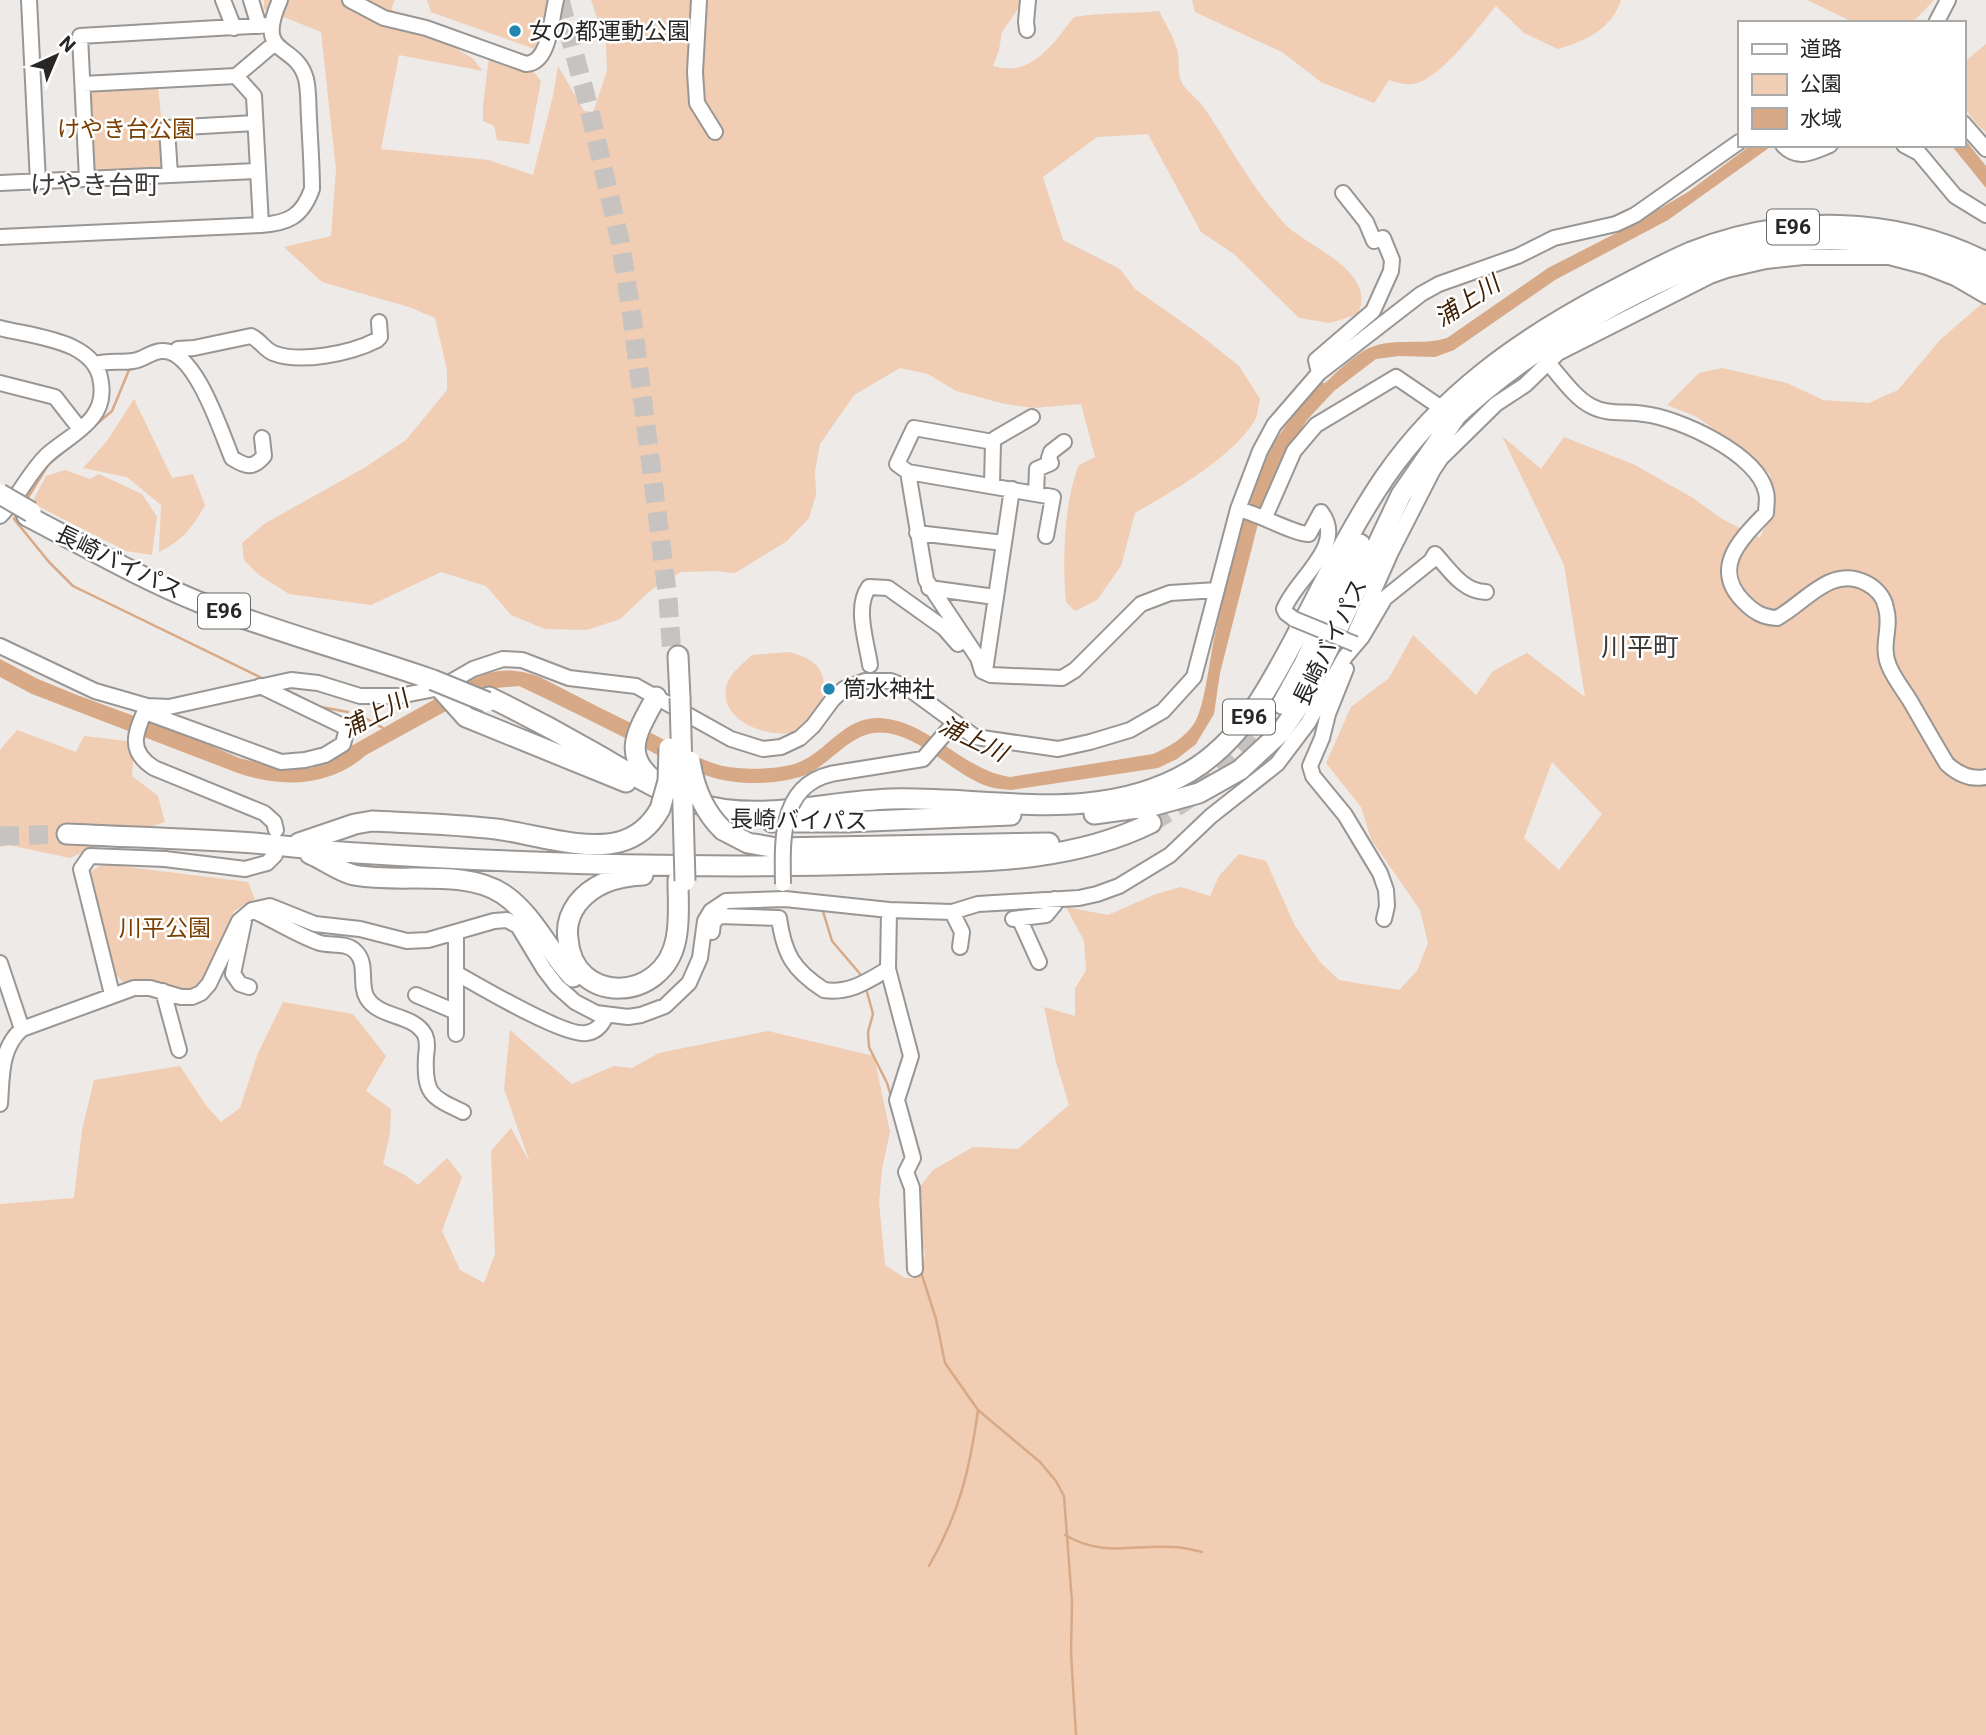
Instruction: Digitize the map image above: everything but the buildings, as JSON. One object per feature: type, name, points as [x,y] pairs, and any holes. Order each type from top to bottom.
[{"type":"highway","name":"長崎バイパス","points":[[0,501],[199,594],[438,684],[488,699],[543,724],[661,790],[698,804],[761,813],[846,801],[889,799],[1072,804],[1121,798],[1169,783],[1207,760],[1223,746],[1256,708],[1366,507],[1405,451],[1433,419],[1488,367],[1553,324],[1672,260],[1759,231],[1832,225],[1880,229],[1917,236],[1952,247],[1985,279]]},
{"type":"highway","name":"長崎バイパス","points":[[1282,704],[1304,664],[1354,554],[1410,464],[1453,417],[1509,369],[1573,328],[1658,282],[1741,251],[1804,240],[1861,241],[1899,247],[1931,256],[1985,279]]},
{"type":"highway","name":"長崎バイパス","points":[[488,699],[638,786],[690,811],[748,822],[847,822],[1101,814],[1152,806],[1199,793],[1231,776],[1256,757],[1298,710],[1401,495],[1453,417]]},
{"type":"highway","name":"長崎バイパス","points":[[0,494],[29,514]]},
{"type":"highway","name":"長崎バイパス","points":[[1218,762],[1244,736],[1276,692],[1349,538]]},
{"type":"highway","points":[[299,846],[361,822],[372,821],[495,829],[573,842],[610,844],[640,832],[652,822],[660,808],[668,781],[669,697],[675,656]]},
{"type":"highway","points":[[438,684],[458,711],[475,721],[638,786]]},
{"type":"highway","points":[[669,697],[645,718],[636,738],[635,753],[640,767],[655,781],[672,790],[722,809]]},
{"type":"highway","points":[[669,697],[697,789],[709,813],[723,830],[748,843],[777,848],[1049,843]]},
{"type":"highway","points":[[299,846],[353,874],[468,881],[495,890],[511,900],[528,917],[555,956],[579,982],[595,993],[614,999],[650,992],[664,982],[674,969],[682,952],[686,927],[669,697]]},
{"type":"highway","name":"長崎バイパス","points":[[299,846],[463,849],[660,861],[754,860],[1000,850],[1094,835],[1130,821]]},
{"type":"highway","name":"長崎バイパス","points":[[67,834],[565,863],[754,866],[1012,859],[1096,846],[1152,823]]},
{"type":"highway","points":[[682,881],[676,940],[668,960],[653,978],[630,988],[611,988],[592,981],[575,964],[569,953],[567,929],[573,911],[587,893],[596,887],[629,875],[989,870],[1054,861],[1096,846]]},
{"type":"street","points":[[29,0],[38,182]]},
{"type":"street","points":[[223,0],[234,29]]},
{"type":"street","points":[[0,237],[261,225],[283,223],[296,214],[307,202],[312,189],[306,78],[297,64],[275,43],[251,0]]},
{"type":"street","points":[[265,26],[280,0]]},
{"type":"street","points":[[350,0],[384,18],[426,28],[532,64],[542,57],[556,0]]},
{"type":"street","points":[[699,0],[695,72],[697,103],[715,132]]},
{"type":"street","points":[[1027,30],[1028,0]]},
{"type":"street","points":[[1937,21],[1948,0]]},
{"type":"street","points":[[87,179],[80,36],[265,26]]},
{"type":"street","points":[[83,84],[236,76],[275,43]]},
{"type":"street","points":[[236,76],[254,96],[261,225]]},
{"type":"street","points":[[170,175],[167,128],[255,123]]},
{"type":"street","points":[[1965,125],[1986,149]]},
{"type":"street","points":[[146,709],[169,707],[291,680],[318,683],[360,696],[399,695],[438,684],[503,659],[522,660],[569,678],[636,687],[669,697],[731,739],[764,749],[781,747],[800,738],[844,689],[865,681],[891,681],[908,688],[951,727],[975,737],[1058,749],[1130,730],[1163,711],[1194,677],[1217,590],[1260,451],[1274,425],[1319,373],[1421,294],[1439,284],[1518,256],[1554,238],[1616,224],[1635,215],[1738,143]]},
{"type":"street","points":[[1786,148],[1804,156],[1825,147]]},
{"type":"street","points":[[1908,147],[1919,153],[1955,196],[1986,215]]},
{"type":"street","points":[[0,183],[257,171]]},
{"type":"street","points":[[1319,373],[1316,360],[1373,311],[1391,271],[1392,260],[1383,238],[1374,240],[1366,222],[1343,193]]},
{"type":"street","points":[[1453,417],[1496,404],[1525,384],[1558,353],[1710,276],[1766,261],[1803,257],[1889,257],[1955,278],[1985,279]]},
{"type":"street","points":[[175,354],[178,349],[207,346],[251,336],[269,352],[277,355],[320,356],[377,340],[380,337],[379,322]]},
{"type":"street","points":[[0,328],[72,346],[87,354],[95,363],[103,394],[99,408],[80,429],[39,464],[0,516]]},
{"type":"street","points":[[95,363],[107,360],[135,361],[156,351],[175,354],[200,384],[232,458],[241,464],[257,464],[264,456],[262,438]]},
{"type":"street","points":[[1549,364],[1588,405],[1604,412],[1643,414],[1692,427],[1750,464],[1759,475],[1766,492],[1766,513],[1738,542],[1732,554],[1730,580],[1736,594],[1755,614],[1777,618],[1827,582],[1840,577],[1858,579],[1872,586],[1882,597],[1887,609],[1884,649],[1890,668],[1947,764],[1956,772],[1986,777]]},
{"type":"street","points":[[1265,517],[1294,451],[1316,425],[1396,377],[1453,417]]},
{"type":"street","points":[[0,383],[55,397],[80,429]]},
{"type":"street","points":[[992,485],[993,442],[1032,417]]},
{"type":"street","points":[[1384,919],[1386,890],[1380,873],[1345,815],[1313,776],[1310,766],[1355,644],[1354,636],[1417,497],[1441,458],[1453,417]]},
{"type":"street","points":[[993,442],[914,428],[897,464],[908,472],[1053,497],[1046,536]]},
{"type":"street","points":[[1036,494],[1037,469],[1051,463],[1051,452],[1064,442]]},
{"type":"street","points":[[908,472],[929,588],[978,658],[984,672]]},
{"type":"street","points":[[984,672],[1012,489]]},
{"type":"street","points":[[1241,510],[1265,517],[1301,535],[1310,534],[1321,512],[1328,521],[1330,531],[1324,551],[1288,598],[1284,609],[1294,620],[1355,644]]},
{"type":"street","points":[[917,533],[1004,543]]},
{"type":"street","points":[[700,957],[705,920],[717,905],[726,901],[785,899],[889,910],[952,912],[978,904],[1079,898],[1119,886],[1170,855],[1211,816],[1277,764],[1308,723],[1345,657],[1362,637],[1385,598],[1431,561],[1435,554],[1464,585],[1472,590],[1486,592]]},
{"type":"street","points":[[870,665],[862,606],[866,590],[873,586],[888,588],[944,628],[973,665],[984,672],[991,675],[1034,678],[1062,678],[1075,670],[1141,604],[1170,593],[1217,590]]},
{"type":"street","points":[[929,588],[995,597]]},
{"type":"street","points":[[0,646],[95,691],[281,762],[325,755],[343,744],[347,728],[260,687]]},
{"type":"street","points":[[146,709],[135,742],[141,758],[155,768],[264,813],[274,822],[276,830]]},
{"type":"street","points":[[785,899],[783,831],[801,790],[826,774],[908,763],[928,756],[951,727]]},
{"type":"street","points":[[113,995],[81,869],[90,856],[165,859],[245,869],[267,863],[275,855]]},
{"type":"street","points":[[1039,962],[1016,918],[1046,915],[1055,904],[1054,900]]},
{"type":"street","points":[[0,1104],[5,1054],[11,1038],[22,1028],[134,988],[150,988],[181,997],[192,997],[201,993],[209,984],[239,921],[248,913],[270,906],[315,924],[360,929],[407,941],[428,940],[494,921],[513,922],[557,986],[587,1010],[606,1016],[641,1015],[665,1006],[689,984],[700,957],[710,942],[713,923],[719,916],[779,918],[782,942],[789,958],[824,990],[846,990],[862,985],[888,969]]},
{"type":"street","points":[[889,910],[888,969],[911,1056],[897,1100],[912,1158],[906,1172],[912,1188],[915,1269]]},
{"type":"street","points":[[952,912],[962,932],[960,947]]},
{"type":"street","points":[[248,913],[233,974],[240,984],[249,987]]},
{"type":"street","points":[[248,913],[321,943],[343,946],[358,953],[365,996],[379,1010],[411,1022],[421,1030],[427,1042],[427,1079],[435,1099],[463,1112]]},
{"type":"street","points":[[456,932],[456,1034]]},
{"type":"street","points":[[0,963],[22,1028]]},
{"type":"street","points":[[456,974],[563,1030],[587,1034],[597,1029],[606,1016]]},
{"type":"street","points":[[163,991],[179,1050]]},
{"type":"street","points":[[416,995],[456,1012]]},
{"type":"green space","points":[[264,0],[395,0],[391,9],[472,58],[483,71],[399,55],[381,149],[489,160],[533,175],[558,66],[584,111],[593,112],[607,71],[606,45],[591,0],[1022,0],[1002,32],[993,66],[1007,68],[1030,63],[1040,56],[1074,17],[1159,11],[1177,49],[1183,85],[1202,105],[1272,210],[1294,232],[1349,272],[1358,285],[1361,298],[1358,314],[1330,323],[1299,318],[1234,254],[1201,232],[1148,134],[1097,137],[1043,177],[1063,240],[1120,269],[1135,289],[1239,366],[1260,399],[1255,420],[1232,447],[1201,472],[1135,513],[1121,566],[1097,600],[1075,611],[1066,602],[1064,551],[1070,496],[1079,465],[1095,457],[1081,404],[1034,408],[1005,404],[956,391],[928,374],[900,368],[854,395],[820,444],[815,471],[816,495],[809,518],[787,541],[735,573],[681,572],[651,590],[620,619],[587,630],[545,629],[511,615],[486,586],[441,572],[371,605],[289,594],[259,575],[244,560],[242,543],[264,524],[364,468],[406,440],[447,390],[447,370],[435,318],[409,307],[322,282],[284,247],[331,236],[336,170],[321,32],[264,9]]},
{"type":"green space","name":"女の都運動公園","points":[[427,0],[553,0],[540,51],[431,12]]},
{"type":"green space","points":[[1192,0],[1621,0],[1617,10],[1604,26],[1578,42],[1558,49],[1524,33],[1496,6],[1457,52],[1433,74],[1411,84],[1389,80],[1374,103],[1321,82],[1282,52],[1195,12]]},
{"type":"green space","points":[[1807,0],[1934,0],[1917,18],[1910,21],[1851,21]]},
{"type":"green space","points":[[1986,44],[1986,132],[1966,109],[1965,61]]},
{"type":"green space","name":"女の都運動公園","points":[[489,57],[532,70],[541,81],[529,144],[497,140],[494,126],[483,121]]},
{"type":"green space","name":"けやき台公園","points":[[158,87],[166,165],[158,170],[97,173],[91,168],[89,93],[94,89]]},
{"type":"green space","points":[[1986,300],[1986,1735],[0,1735],[0,1204],[74,1198],[82,1130],[94,1080],[180,1066],[207,1107],[221,1122],[240,1108],[258,1053],[283,1002],[353,1014],[386,1056],[366,1091],[391,1109],[390,1133],[383,1164],[418,1185],[447,1158],[462,1177],[442,1231],[460,1270],[484,1283],[495,1254],[491,1151],[511,1128],[530,1163],[504,1089],[510,1030],[572,1084],[614,1066],[632,1068],[659,1053],[768,1031],[874,1056],[890,1132],[882,1169],[879,1202],[885,1265],[905,1278],[915,1278],[923,1269],[925,1253],[918,1232],[917,1190],[933,1170],[973,1147],[1018,1149],[1069,1105],[1044,1007],[1075,1016],[1075,989],[1086,970],[1084,941],[1066,907],[1108,915],[1156,894],[1181,887],[1210,896],[1219,876],[1239,854],[1266,861],[1295,926],[1320,962],[1339,980],[1399,990],[1417,971],[1428,943],[1420,910],[1371,839],[1361,807],[1326,763],[1351,707],[1389,678],[1413,635],[1476,695],[1493,671],[1527,653],[1585,697],[1564,565],[1502,436],[1541,469],[1564,437],[1635,465],[1693,498],[1722,519],[1760,538],[1773,508],[1770,474],[1697,417],[1667,405],[1699,373],[1722,368],[1787,383],[1823,400],[1869,403],[1898,390],[1940,340]],"holes":[[[1552,762],[1602,814],[1559,870],[1524,838]]]},
{"type":"green space","points":[[134,399],[172,478],[193,474],[205,505],[186,533],[159,552],[161,505],[127,477],[83,468],[107,441]]},
{"type":"green space","points":[[65,470],[90,479],[99,474],[142,494],[157,517],[152,555],[126,551],[32,503],[46,476]]},
{"type":"green space","points":[[789,652],[808,659],[821,673],[823,698],[813,721],[804,729],[779,733],[765,731],[739,719],[730,709],[726,698],[727,684],[731,676],[752,655]]},
{"type":"green space","points":[[17,730],[76,752],[84,736],[135,742],[132,776],[158,796],[165,822],[105,842],[70,858],[9,845],[0,847],[0,750]]},
{"type":"green space","name":"川平公園","points":[[104,864],[248,882],[255,899],[234,911],[201,984],[181,991],[147,981],[125,984],[114,973],[91,871]]},
{"type":"water","points":[[1965,140],[1986,166],[1986,188],[1953,147],[1965,147]]},
{"type":"water","points":[[1748,147],[1770,147],[1668,220],[1555,280],[1454,350],[1435,357],[1399,356],[1376,359],[1334,391],[1307,420],[1278,466],[1261,512],[1220,673],[1214,714],[1196,744],[1177,759],[1158,768],[1011,790],[998,789],[964,775],[928,750],[902,737],[875,733],[852,742],[822,765],[800,777],[767,783],[732,782],[681,766],[519,686],[495,688],[448,710],[336,774],[303,782],[269,781],[235,772],[32,694],[0,677],[0,659],[38,679],[194,738],[239,758],[283,769],[312,768],[475,678],[503,671],[540,677],[696,756],[723,766],[750,769],[797,763],[818,751],[846,728],[867,719],[880,718],[915,728],[976,765],[1010,777],[1153,754],[1182,737],[1199,714],[1228,578],[1256,485],[1275,441],[1321,383],[1325,383],[1351,359],[1369,348],[1388,343],[1447,338],[1548,268],[1632,225],[1688,192]]},
{"type":"waterway","points":[[93,427],[112,411],[129,370]]},
{"type":"waterway","points":[[27,499],[48,465],[74,443]]},
{"type":"waterway","points":[[18,513],[14,519],[49,562],[73,586],[262,678]]},
{"type":"waterway","name":"浦上川","points":[[285,689],[321,707],[348,712]]},
{"type":"waterway","name":"浦上川","points":[[358,714],[383,728]]},
{"type":"waterway","points":[[822,908],[832,941],[861,975]]},
{"type":"waterway","points":[[867,992],[873,1014],[868,1032],[869,1047],[891,1096]]},
{"type":"waterway","points":[[920,1269],[936,1319],[945,1363],[978,1410],[1040,1462],[1056,1481],[1064,1496],[1072,1602],[1071,1653],[1076,1735]]},
{"type":"waterway","points":[[929,1566],[962,1491],[978,1410]]},
{"type":"waterway","points":[[1065,1535],[1079,1542],[1106,1548],[1177,1547],[1202,1552]]},
{"type":"tunnel","points":[[560,0],[620,241],[668,599],[672,656]]},
{"type":"tunnel","points":[[1151,823],[1223,771],[1254,740],[1282,704]]},
{"type":"tunnel","points":[[0,836],[67,834]]},
{"type":"place","name":"女の都運動公園","points":[[515,31]]},
{"type":"place","name":"筒水神社","points":[[829,689]]},
{"type":"district","name":"けやき台町","points":[[95,185]]},
{"type":"district","name":"川平町","points":[[1640,647]]}]
